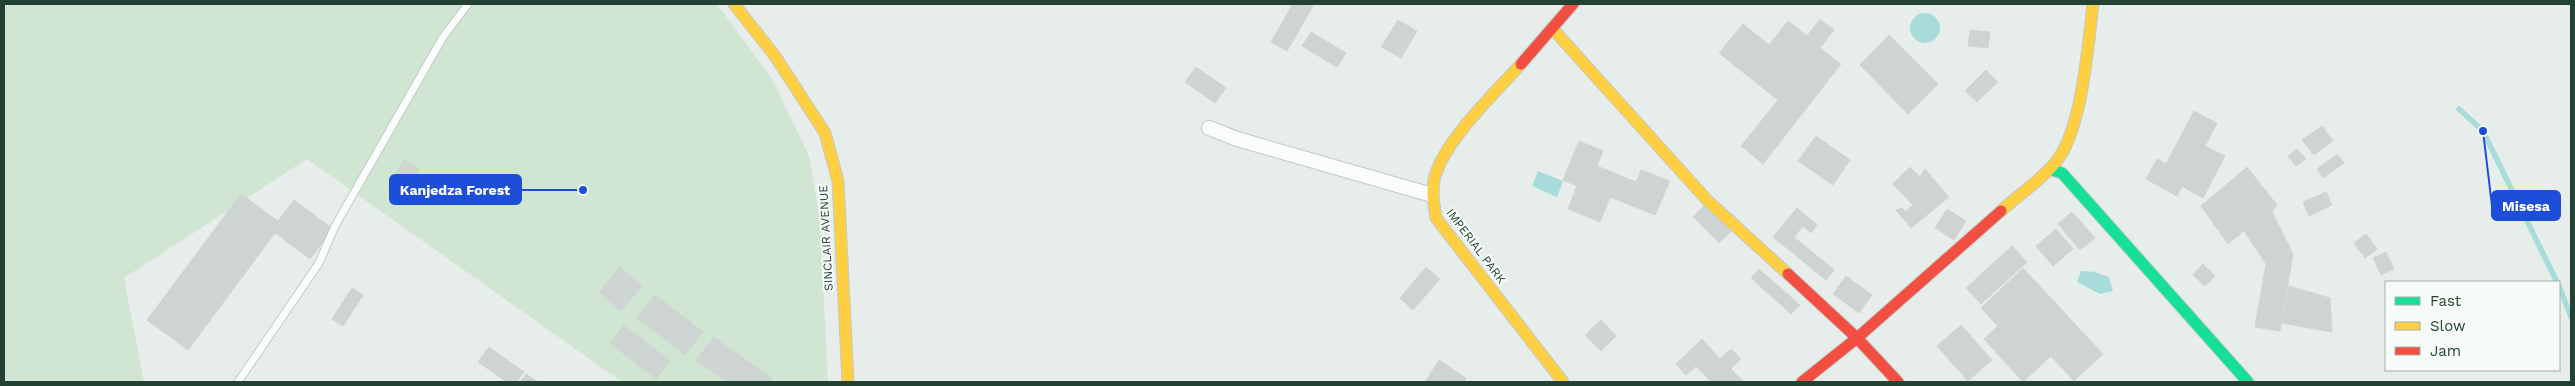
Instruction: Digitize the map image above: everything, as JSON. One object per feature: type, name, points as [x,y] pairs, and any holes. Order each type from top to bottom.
[{"type":"street","name":"SINCLAIR AVENUE","points":[[734,4],[775,56],[826,133],[838,181],[848,382]]},
{"type":"street","name":"IMPERIAL PARK","points":[[1563,382],[1436,218],[1432,195],[1435,176],[1443,158],[1460,133],[1573,4]]},
{"type":"street","points":[[2052,170],[2066,143],[2075,117],[2093,4]]},
{"type":"street","points":[[1552,28],[1707,200],[1857,338],[1898,382]]},
{"type":"street","points":[[1209,128],[1237,139],[1432,195]]},
{"type":"street","points":[[1802,382],[1857,338],[2044,173],[2052,170],[2062,173],[2248,382]]},
{"type":"lane","points":[[238,382],[319,263],[335,226],[443,37],[468,4]]},
{"type":"green space","points":[[4,4],[717,4],[772,79],[809,156],[820,221],[828,382],[622,382],[307,159],[124,278],[144,382],[4,382]]},
{"type":"water","points":[[1925,13],[1936,17],[1940,28],[1936,39],[1925,43],[1914,39],[1910,28],[1914,17]]},
{"type":"water","points":[[1538,171],[1563,181],[1557,197],[1532,186]]},
{"type":"water","points":[[2081,271],[2095,272],[2109,277],[2113,291],[2100,294],[2077,282]]},
{"type":"building","points":[[1293,4],[1313,6],[1287,51],[1271,42]]},
{"type":"building","points":[[1820,19],[1834,30],[1820,48],[1841,64],[1763,164],[1741,146],[1778,100],[1719,53],[1743,24],[1769,45],[1788,21],[1807,36]]},
{"type":"building","points":[[1398,20],[1417,31],[1401,58],[1381,47]]},
{"type":"building","points":[[1970,30],[1990,32],[1988,48],[1968,46]]},
{"type":"building","points":[[1311,32],[1346,53],[1337,67],[1302,46]]},
{"type":"building","points":[[1889,35],[1938,84],[1908,114],[1860,65]]},
{"type":"building","points":[[1196,67],[1226,88],[1215,103],[1185,82]]},
{"type":"building","points":[[1986,70],[1998,82],[1977,102],[1965,91]]},
{"type":"building","points":[[2194,111],[2217,123],[2205,146],[2225,156],[2203,198],[2183,187],[2192,169],[2177,196],[2146,179],[2157,159],[2166,164]]},
{"type":"building","points":[[2322,126],[2333,141],[2314,155],[2302,140]]},
{"type":"building","points":[[1816,136],[1850,160],[1833,185],[1798,161]]},
{"type":"building","points":[[1579,141],[1603,151],[1597,166],[1636,182],[1641,170],[1670,181],[1655,215],[1610,197],[1600,222],[1568,209],[1577,186],[1563,180]]},
{"type":"building","points":[[2297,149],[2306,159],[2296,166],[2288,156]]},
{"type":"building","points":[[2337,154],[2344,163],[2323,178],[2317,169]]},
{"type":"building","points":[[404,160],[420,169],[406,190],[392,180]]},
{"type":"building","points":[[1910,167],[1920,177],[1925,169],[1949,197],[1911,228],[1896,210],[1902,208],[1905,212],[1913,205],[1893,184]]},
{"type":"building","points":[[2247,167],[2277,205],[2272,212],[2293,254],[2280,331],[2255,327],[2266,264],[2244,231],[2228,244],[2201,206]]},
{"type":"building","points":[[2326,192],[2332,205],[2309,216],[2303,202]]},
{"type":"building","points":[[241,194],[278,221],[294,200],[333,229],[310,259],[275,233],[188,350],[147,320]]},
{"type":"building","points":[[1706,204],[1732,230],[1719,243],[1693,217]]},
{"type":"building","points":[[1797,208],[1817,225],[1811,233],[1803,226],[1794,237],[1834,270],[1826,280],[1773,237]]},
{"type":"building","points":[[1947,209],[1966,221],[1954,240],[1935,228]]},
{"type":"building","points":[[2072,212],[2095,238],[2080,250],[2058,224]]},
{"type":"building","points":[[2056,229],[2073,249],[2053,266],[2036,246]]},
{"type":"building","points":[[2366,234],[2377,249],[2365,258],[2354,243]]},
{"type":"building","points":[[2012,246],[2027,262],[1981,304],[1966,288]]},
{"type":"building","points":[[2386,252],[2394,269],[2381,275],[2373,258]]},
{"type":"building","points":[[2203,264],[2215,276],[2205,286],[2193,275]]},
{"type":"building","points":[[620,267],[642,286],[621,311],[599,292]]},
{"type":"building","points":[[1426,267],[1440,279],[1413,310],[1400,298]]},
{"type":"building","points":[[2023,268],[2103,354],[2074,381],[2051,356],[2023,382],[1984,339],[1998,326],[1981,308]]},
{"type":"building","points":[[1759,269],[1800,305],[1791,314],[1751,278]]},
{"type":"building","points":[[1846,276],[1872,295],[1859,313],[1833,294]]},
{"type":"building","points":[[2289,286],[2330,298],[2332,332],[2282,323]]},
{"type":"building","points":[[352,288],[363,295],[343,326],[332,319]]},
{"type":"building","points":[[655,295],[703,332],[685,355],[637,318]]},
{"type":"building","points":[[1601,320],[1616,336],[1601,351],[1585,335]]},
{"type":"building","points":[[624,325],[670,361],[656,379],[610,343]]},
{"type":"building","points":[[1961,325],[1992,360],[1968,381],[1937,346]]},
{"type":"building","points":[[714,337],[773,379],[770,382],[727,382],[696,360]]},
{"type":"building","points":[[1702,339],[1720,359],[1731,349],[1741,359],[1731,369],[1744,382],[1711,382],[1696,366],[1686,375],[1676,364]]},
{"type":"building","points":[[489,347],[524,372],[516,382],[507,382],[478,362]]},
{"type":"building","points":[[1439,360],[1466,378],[1464,382],[1425,382]]},
{"type":"building","points":[[526,374],[538,382],[520,382]]},
{"type":"waterway","points":[[2459,109],[2483,131],[2557,281]]},
{"type":"waterway","points":[[2560,289],[2571,317]]},
{"type":"traffic: fast","points":[[2052,170],[2062,173],[2248,382]]},
{"type":"traffic: slow","points":[[734,4],[775,56],[825,133],[838,181],[848,382]]},
{"type":"traffic: slow","points":[[2001,211],[2036,182],[2055,163],[2064,149],[2078,110],[2093,4]]},
{"type":"traffic: slow","points":[[1552,28],[1707,200],[1788,274]]},
{"type":"traffic: slow","points":[[1521,64],[1472,117],[1449,147],[1435,176],[1433,187],[1434,203],[1436,218],[1563,382]]},
{"type":"traffic: jam","points":[[1521,64],[1573,4]]},
{"type":"traffic: jam","points":[[1802,382],[1857,338],[2001,211]]},
{"type":"traffic: jam","points":[[1788,274],[1857,338],[1898,382]]},
{"type":"place","name":"Misesa","points":[[2483,131]]},
{"type":"place","name":"Kanjedza Forest","points":[[583,190]]}]
